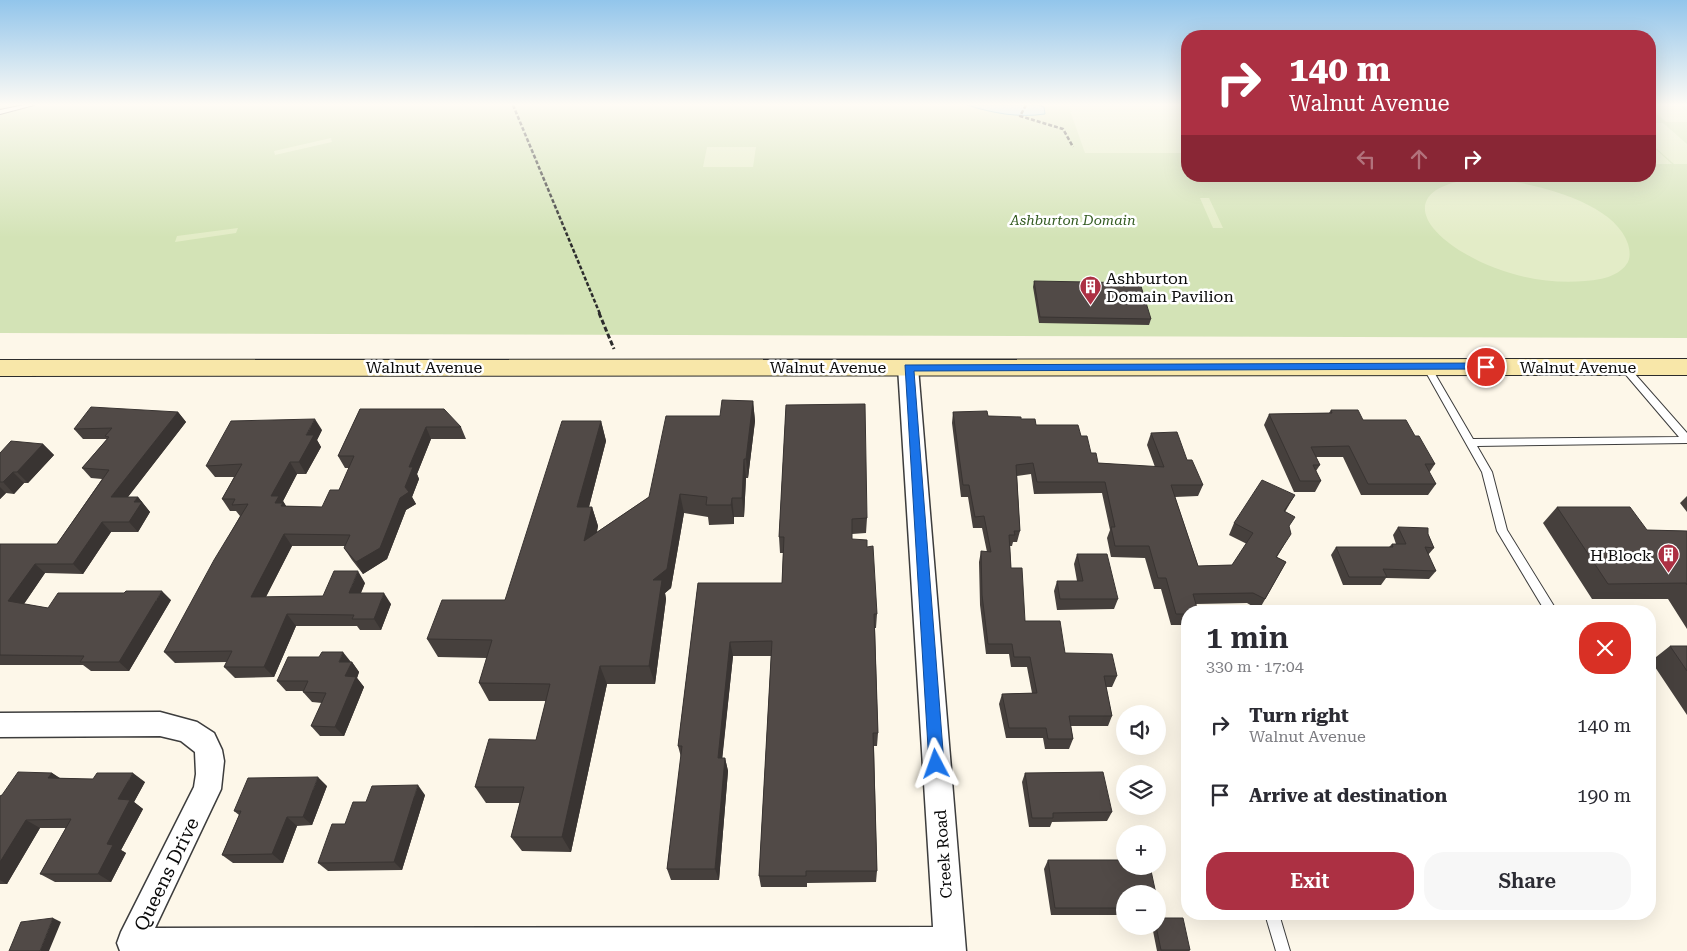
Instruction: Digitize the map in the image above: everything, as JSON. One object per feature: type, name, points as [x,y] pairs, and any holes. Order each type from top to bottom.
[{"type":"main road","name":"Walnut Avenue","points":[[0,368],[1687,366]]},
{"type":"street","name":"Creek Road","points":[[908,367],[949,947]]},
{"type":"street","name":"Queens Drive","points":[[0,725],[160,724],[184,728],[200,736],[210,752],[211,770],[207,789],[130,947],[949,947]]},
{"type":"lane","points":[[1427,367],[1487,472],[1502,531],[1547,605]]},
{"type":"lane","points":[[1624,367],[1687,439]]},
{"type":"lane","points":[[1470,443],[1687,439]]},
{"type":"lane","points":[[1274,920],[1283,951]]},
{"type":"path","points":[[531,149],[621,367]]},
{"type":"green space","name":"Ashburton Domain","points":[[0,149],[1181,149],[1181,182],[1656,182],[1656,149],[1687,149],[1687,338],[0,333]]},
{"type":"green space","points":[[281,149],[300,149],[275,155],[274,151]]},
{"type":"green space","points":[[707,149],[756,149],[753,167],[703,167]]},
{"type":"green space","points":[[1084,149],[1181,149],[1181,153],[1085,153]]},
{"type":"green space","points":[[1656,149],[1672,164],[1656,164]]},
{"type":"green space","points":[[1657,149],[1687,149],[1687,164],[1674,164]]},
{"type":"green space","points":[[1456,182],[1513,182],[1565,195],[1605,215],[1619,228],[1629,247],[1628,263],[1618,272],[1602,279],[1570,282],[1538,279],[1492,267],[1464,253],[1445,240],[1433,227],[1426,215],[1425,204],[1431,195],[1442,187]]},
{"type":"green space","points":[[1200,198],[1209,198],[1223,228],[1213,228]]},
{"type":"green space","points":[[238,228],[236,233],[175,242],[177,236]]},
{"type":"building","name":"Ashburton Domain Pavilion","points":[[1034,281],[1140,283],[1151,319],[1040,317]]},
{"type":"building","points":[[722,400],[753,401],[746,459],[744,459],[742,498],[732,498],[731,505],[706,505],[707,497],[680,494],[667,569],[653,580],[662,580],[649,666],[600,666],[562,837],[511,837],[524,787],[475,787],[489,739],[536,740],[550,684],[479,683],[492,640],[427,639],[442,600],[505,600],[562,421],[601,421],[577,507],[592,507],[584,541],[649,497],[666,416],[720,416]]},
{"type":"building","points":[[865,404],[867,518],[852,519],[852,539],[867,540],[867,547],[873,546],[877,614],[874,614],[878,733],[873,733],[877,871],[806,871],[806,876],[759,876],[772,641],[730,642],[718,758],[725,758],[715,869],[667,869],[682,746],[678,746],[698,583],[782,583],[784,537],[779,537],[786,405]]},
{"type":"building","points":[[91,407],[178,412],[111,497],[138,497],[134,502],[142,502],[129,522],[102,522],[73,564],[35,564],[8,601],[48,608],[58,593],[162,591],[119,662],[80,662],[84,656],[0,655],[0,544],[57,544],[109,470],[82,468],[109,437],[105,436],[112,428],[74,429]]},
{"type":"building","points":[[360,409],[444,409],[461,427],[426,427],[409,467],[413,467],[405,487],[409,492],[400,498],[380,548],[356,562],[344,548],[350,535],[284,534],[251,597],[323,596],[334,571],[358,571],[349,593],[384,593],[374,619],[352,619],[354,615],[287,614],[264,667],[224,667],[232,651],[164,652],[214,560],[248,504],[232,505],[235,499],[222,499],[242,464],[206,466],[231,421],[315,419],[306,435],[314,435],[299,462],[290,462],[271,496],[279,496],[275,503],[283,503],[281,506],[322,507],[330,490],[339,490],[354,456],[338,456]]},
{"type":"building","points":[[1331,410],[1358,410],[1363,420],[1406,420],[1415,436],[1419,436],[1435,464],[1425,464],[1436,484],[1368,484],[1349,446],[1311,447],[1320,465],[1313,465],[1321,481],[1300,481],[1269,414],[1332,413]]},
{"type":"building","points":[[987,411],[988,416],[1035,419],[1036,425],[1078,425],[1081,436],[1087,436],[1091,453],[1096,453],[1098,463],[1164,467],[1151,433],[1177,432],[1187,460],[1192,460],[1203,485],[1171,485],[1198,566],[1232,565],[1253,533],[1234,523],[1262,480],[1295,495],[1284,511],[1295,517],[1289,526],[1291,534],[1276,557],[1286,562],[1265,599],[1253,593],[1193,594],[1196,605],[1181,605],[1181,614],[1176,614],[1166,578],[1158,578],[1149,546],[1115,546],[1111,527],[1115,527],[1105,482],[1037,482],[1033,463],[1016,465],[1020,531],[1014,531],[1015,535],[1009,535],[1011,568],[1022,568],[1025,621],[1060,621],[1065,653],[1112,654],[1117,676],[1104,676],[1112,716],[1069,716],[1073,739],[1048,739],[1046,728],[1009,728],[1002,694],[1037,693],[1030,657],[1014,657],[1012,644],[988,644],[982,595],[981,551],[991,552],[984,516],[975,517],[969,485],[963,485],[953,412]]},
{"type":"building","points":[[11,441],[43,444],[17,472],[13,472],[3,482],[0,482],[0,453]]},
{"type":"building","points":[[1557,507],[1630,507],[1647,530],[1687,531],[1687,585],[1686,583],[1608,584]]},
{"type":"building","points":[[1398,527],[1428,528],[1428,534],[1434,548],[1425,547],[1436,571],[1383,569],[1387,577],[1349,577],[1336,547],[1393,547],[1392,544],[1406,544]]},
{"type":"building","points":[[1077,554],[1107,554],[1118,599],[1060,599],[1057,581],[1083,581]]},
{"type":"building","points":[[1670,646],[1687,646],[1687,671]]},
{"type":"building","points":[[322,652],[343,652],[339,662],[352,662],[345,676],[356,677],[335,727],[311,726],[326,693],[303,692],[308,681],[277,681],[288,657],[319,657]]},
{"type":"building","points":[[18,772],[52,773],[48,778],[93,779],[97,773],[133,773],[118,799],[130,800],[107,844],[113,845],[98,874],[40,874],[71,819],[26,820],[0,862],[0,796]]},
{"type":"building","points":[[1103,772],[1112,812],[1053,813],[1053,818],[1032,818],[1025,773]]},
{"type":"building","points":[[318,777],[303,817],[287,817],[272,854],[222,855],[241,811],[234,811],[248,778]]},
{"type":"building","points":[[418,785],[394,862],[318,863],[332,824],[345,824],[353,802],[366,802],[372,786]]},
{"type":"building","points":[[1048,860],[1116,860],[1116,875],[1152,875],[1154,885],[1116,885],[1116,908],[1055,908]]},
{"type":"building","points":[[53,918],[40,951],[9,951],[21,922]]},
{"type":"building","points":[[1166,918],[1181,918],[1181,920],[1183,920],[1190,950],[1161,950],[1158,935],[1166,935]]},
{"type":"place","name":"Ashburton Domain Pavilion","points":[[1090,306]]},
{"type":"place","name":"H Block","points":[[1668,574]]},
{"type":"route","points":[[936,764],[908,367],[1486,367]]}]
